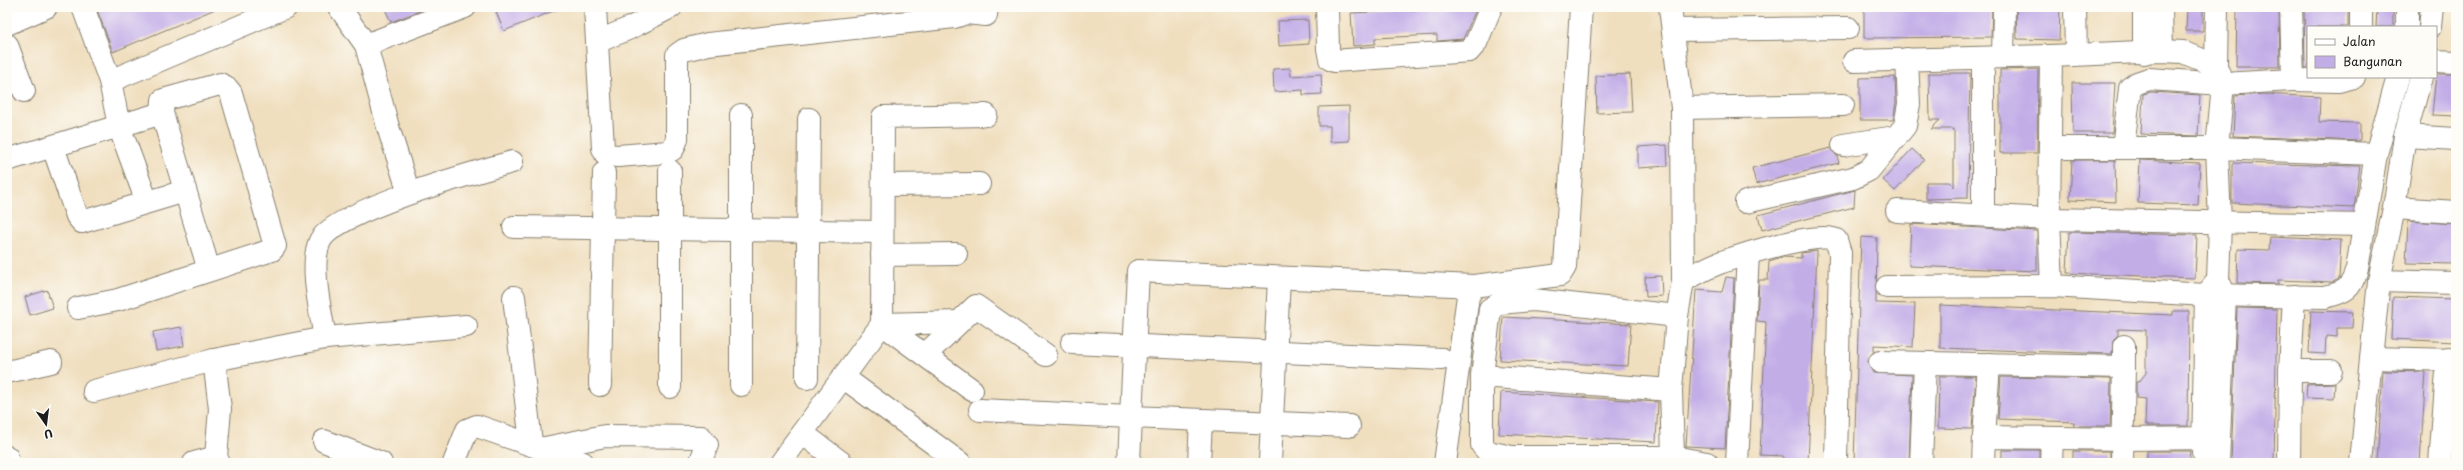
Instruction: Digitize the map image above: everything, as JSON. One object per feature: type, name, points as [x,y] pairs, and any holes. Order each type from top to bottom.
[{"type":"street","points":[[7,24],[46,7]]},
{"type":"street","points":[[83,7],[110,80],[119,126],[147,202]]},
{"type":"street","points":[[110,80],[286,7]]},
{"type":"street","points":[[339,7],[366,45],[388,127],[409,193]]},
{"type":"street","points":[[366,45],[465,7]]},
{"type":"street","points":[[595,7],[599,41],[603,148],[606,154],[618,156],[668,152],[673,148],[677,138],[677,55],[684,50],[708,44],[954,17],[966,13],[986,15],[987,7]]},
{"type":"street","points":[[599,41],[630,28],[671,7]]},
{"type":"street","points":[[1327,7],[1328,49],[1330,59],[1334,61],[1469,51],[1476,43],[1490,7]]},
{"type":"street","points":[[1129,463],[1138,272],[1474,286],[1560,276],[1564,272],[1567,256],[1581,7]]},
{"type":"street","points":[[1670,7],[1682,108],[1683,281],[1677,316],[1671,390],[1673,457]]},
{"type":"street","points":[[1983,215],[1993,57],[2004,7]]},
{"type":"street","points":[[2075,7],[2076,54]]},
{"type":"street","points":[[2144,7],[2153,52]]},
{"type":"street","points":[[2153,52],[2161,7]]},
{"type":"street","points":[[2204,463],[2211,438],[2216,290],[2220,224],[2217,148],[2219,75],[2217,7]]},
{"type":"street","points":[[2291,7],[2293,80]]},
{"type":"street","points":[[2361,7],[2361,26]]},
{"type":"street","points":[[2407,7],[2407,26]]},
{"type":"street","points":[[2430,26],[2432,7]]},
{"type":"street","points":[[1673,30],[1848,28]]},
{"type":"street","points":[[7,45],[24,91]]},
{"type":"street","points":[[1854,61],[2184,52],[2219,75]]},
{"type":"street","points":[[2051,56],[2049,219],[2052,286]]},
{"type":"street","points":[[1746,202],[1863,174],[1905,126],[1909,104],[1907,59]]},
{"type":"street","points":[[2437,61],[2456,62]]},
{"type":"street","points":[[2123,148],[2130,88],[2137,82],[2149,79],[2219,75],[2293,80],[2338,81],[2350,78]]},
{"type":"street","points":[[1887,287],[2052,286],[2216,290],[2325,297],[2349,287],[2357,269],[2376,154],[2398,78]]},
{"type":"street","points":[[2361,463],[2379,281],[2394,208],[2405,136],[2421,78]]},
{"type":"street","points":[[78,308],[118,300],[272,250],[275,246],[231,93],[226,86],[220,84],[163,100],[162,113],[209,270]]},
{"type":"street","points":[[1682,108],[1843,105]]},
{"type":"street","points":[[7,160],[162,113]]},
{"type":"street","points":[[780,463],[882,324],[883,117],[986,114]]},
{"type":"street","points":[[741,385],[742,115]]},
{"type":"street","points":[[807,378],[809,119]]},
{"type":"street","points":[[2405,136],[2456,139]]},
{"type":"street","points":[[1843,146],[1896,137]]},
{"type":"street","points":[[53,147],[77,216],[82,222],[87,222],[185,191]]},
{"type":"street","points":[[2050,148],[2217,148],[2376,154]]},
{"type":"street","points":[[325,338],[315,258],[320,241],[329,229],[409,193],[512,162]]},
{"type":"street","points":[[670,171],[670,387]]},
{"type":"street","points":[[600,385],[604,173]]},
{"type":"street","points":[[882,185],[979,184]]},
{"type":"street","points":[[2394,208],[2456,212]]},
{"type":"street","points":[[1897,211],[2049,219],[2220,224],[2364,225]]},
{"type":"street","points":[[514,227],[882,232]]},
{"type":"street","points":[[1683,281],[1721,262],[1816,237],[1832,238],[1838,243],[1840,253],[1836,463]]},
{"type":"street","points":[[882,255],[956,254]]},
{"type":"street","points":[[1737,463],[1748,254]]},
{"type":"street","points":[[1270,462],[1279,278]]},
{"type":"street","points":[[2379,281],[2456,283]]},
{"type":"street","points":[[1445,463],[1468,296],[1474,286]]},
{"type":"street","points":[[514,296],[538,446]]},
{"type":"street","points":[[2289,463],[2290,371],[2294,296]]},
{"type":"street","points":[[1677,316],[1533,300],[1500,303],[1490,309],[1482,376],[1482,442],[1488,452],[1524,457],[1673,457],[1707,463]]},
{"type":"street","points":[[925,355],[976,306],[1046,355]]},
{"type":"street","points":[[882,324],[959,322]]},
{"type":"street","points":[[882,324],[972,390]]},
{"type":"street","points":[[94,391],[214,360],[325,338],[466,326]]},
{"type":"street","points":[[1072,343],[1442,359]]},
{"type":"street","points":[[2122,463],[2124,346]]},
{"type":"street","points":[[2371,358],[2452,360],[2440,463]]},
{"type":"street","points":[[194,463],[218,460],[220,409],[214,360]]},
{"type":"street","points":[[7,372],[51,362]]},
{"type":"street","points":[[1880,362],[2124,367]]},
{"type":"street","points":[[1921,463],[1925,363]]},
{"type":"street","points":[[1983,463],[1989,364]]},
{"type":"street","points":[[2290,371],[2331,370]]},
{"type":"street","points":[[1482,376],[1671,390]]},
{"type":"street","points":[[843,377],[960,463]]},
{"type":"street","points":[[980,410],[1349,426]]},
{"type":"street","points":[[1199,463],[1201,420]]},
{"type":"street","points":[[454,463],[467,430],[480,426],[583,463]]},
{"type":"street","points":[[802,433],[842,463]]},
{"type":"street","points":[[538,446],[605,436],[701,437],[706,445],[700,463]]},
{"type":"street","points":[[1984,437],[2123,439],[2211,438]]},
{"type":"street","points":[[2052,438],[2052,463]]},
{"type":"street","points":[[2211,438],[2218,463]]},
{"type":"street","points":[[324,441],[381,463]]},
{"type":"street","points":[[7,457],[9,463]]},
{"type":"building","points":[[96,7],[220,7],[113,52]]},
{"type":"building","points":[[384,7],[430,7],[391,22]]},
{"type":"building","points":[[494,7],[563,7],[504,31]]},
{"type":"building","points":[[1475,7],[1475,12],[1463,39],[1437,41],[1437,35],[1375,38],[1375,44],[1353,46],[1351,13]]},
{"type":"building","points":[[1864,7],[1992,7],[1991,37],[1864,38]]},
{"type":"building","points":[[2016,7],[2060,7],[2059,40],[2017,39]]},
{"type":"building","points":[[2187,7],[2203,7],[2203,31],[2186,31]]},
{"type":"building","points":[[2237,7],[2279,7],[2280,67],[2236,67]]},
{"type":"building","points":[[2304,7],[2348,7],[2348,26],[2307,26],[2307,68],[2305,68]]},
{"type":"building","points":[[2377,7],[2393,7],[2393,26],[2376,26]]},
{"type":"building","points":[[1308,20],[1309,44],[1279,46],[1278,21]]},
{"type":"building","points":[[1290,68],[1291,76],[1321,74],[1322,94],[1303,95],[1303,90],[1274,92],[1273,69]]},
{"type":"building","points":[[2038,69],[2037,153],[2000,153],[2000,70]]},
{"type":"building","points":[[1929,73],[1970,73],[1968,198],[1926,199],[1926,182],[1949,182],[1954,187],[1954,129],[1931,129],[1940,120],[1930,120]]},
{"type":"building","points":[[1630,74],[1632,112],[1597,113],[1596,76]]},
{"type":"building","points":[[2437,74],[2456,74],[2456,116],[2432,115]]},
{"type":"building","points":[[1895,77],[1896,103],[1893,120],[1860,120],[1860,78]]},
{"type":"building","points":[[2072,83],[2115,83],[2112,133],[2073,133]]},
{"type":"building","points":[[2151,92],[2200,95],[2198,136],[2141,134],[2143,94]]},
{"type":"building","points":[[2264,94],[2320,97],[2319,122],[2360,123],[2360,141],[2233,136],[2235,96]]},
{"type":"building","points":[[1349,106],[1349,141],[1330,142],[1330,126],[1319,126],[1319,107]]},
{"type":"building","points":[[1667,145],[1668,166],[1638,168],[1638,147]]},
{"type":"building","points":[[1831,148],[1837,156],[1839,163],[1756,184],[1752,168]]},
{"type":"building","points":[[1912,149],[1924,160],[1895,191],[1883,180]]},
{"type":"building","points":[[2072,160],[2115,160],[2116,202],[2070,200]]},
{"type":"building","points":[[2140,160],[2200,163],[2198,205],[2138,203]]},
{"type":"building","points":[[2232,163],[2360,166],[2354,208],[2232,203]]},
{"type":"building","points":[[1855,190],[1854,207],[1762,230],[1758,215]]},
{"type":"building","points":[[2408,221],[2456,224],[2456,264],[2406,263]]},
{"type":"building","points":[[1911,224],[2037,231],[2037,271],[1909,266]]},
{"type":"building","points":[[2069,232],[2197,235],[2195,278],[2067,273]]},
{"type":"building","points":[[1861,237],[1877,238],[1876,303],[1915,304],[1913,347],[1874,345],[1874,351],[1868,361],[1873,373],[1912,375],[1909,463],[1854,463]]},
{"type":"building","points":[[2270,237],[2341,240],[2339,279],[2333,282],[2278,280],[2278,284],[2237,283],[2238,249],[2269,250]]},
{"type":"building","points":[[1817,251],[1808,463],[1783,462],[1783,456],[1760,455],[1766,322],[1757,321],[1759,280],[1768,280],[1769,261],[1782,257],[1801,258],[1801,253]]},
{"type":"building","points":[[1661,276],[1662,296],[1646,297],[1645,277]]},
{"type":"building","points":[[1726,277],[1734,278],[1725,448],[1686,446],[1696,290],[1722,292]]},
{"type":"building","points":[[47,290],[53,308],[30,315],[25,297]]},
{"type":"building","points":[[2393,297],[2456,299],[2456,342],[2391,339]]},
{"type":"building","points":[[1940,305],[2173,315],[2173,311],[2189,311],[2188,426],[2148,426],[2145,424],[2146,399],[2136,398],[2136,382],[2139,382],[2146,373],[2146,330],[2118,329],[2118,335],[2113,340],[2112,354],[1940,348]]},
{"type":"building","points":[[2237,308],[2277,309],[2274,463],[2231,463]]},
{"type":"building","points":[[2311,311],[2353,312],[2352,328],[2337,328],[2337,337],[2326,336],[2325,354],[2309,353]]},
{"type":"building","points":[[1503,317],[1631,324],[1628,366],[1500,360]]},
{"type":"building","points":[[181,327],[184,346],[156,351],[153,332]]},
{"type":"building","points":[[2383,371],[2426,372],[2420,463],[2377,463]]},
{"type":"building","points":[[1939,376],[1976,376],[1972,429],[1938,428]]},
{"type":"building","points":[[2001,377],[2111,379],[2110,426],[2074,426],[2074,422],[1998,419]]},
{"type":"building","points":[[2335,383],[2334,399],[2306,398],[2307,384]]},
{"type":"building","points":[[1501,392],[1658,402],[1656,442],[1499,434]]},
{"type":"building","points":[[2002,450],[2039,450],[2039,463],[2002,463]]},
{"type":"building","points":[[2073,451],[2110,451],[2110,463],[2073,463]]},
{"type":"building","points":[[2147,451],[2190,451],[2189,463],[2147,463]]}]
